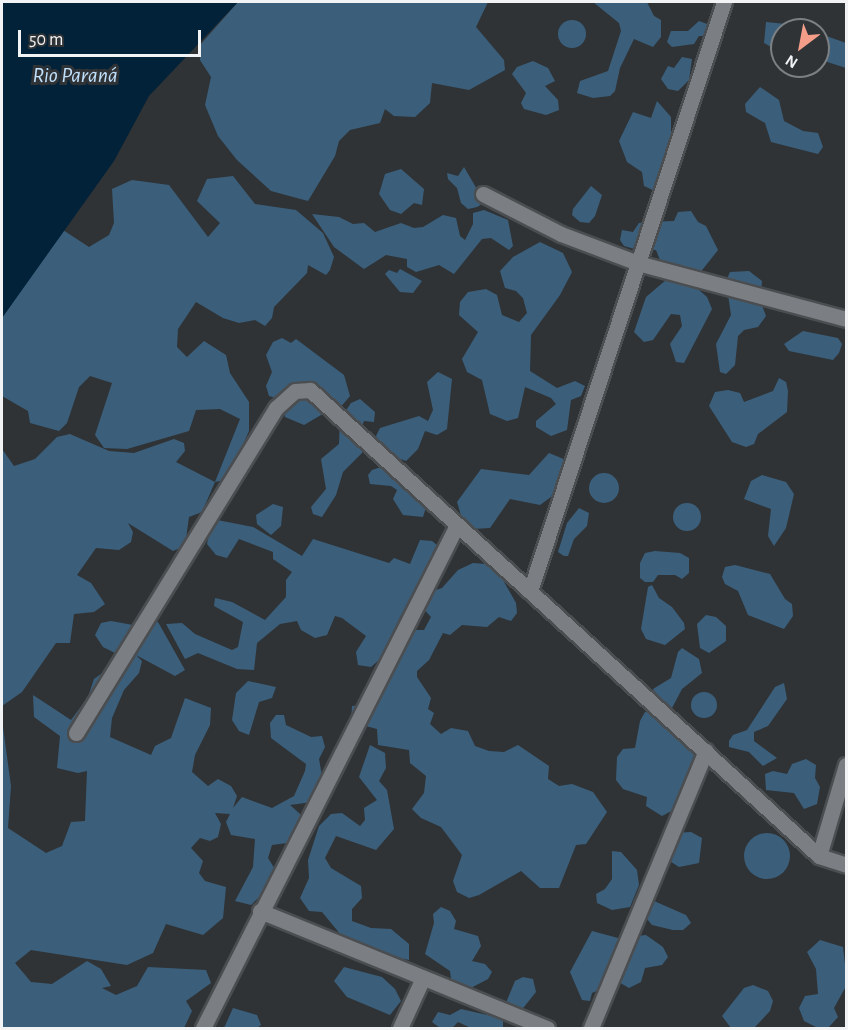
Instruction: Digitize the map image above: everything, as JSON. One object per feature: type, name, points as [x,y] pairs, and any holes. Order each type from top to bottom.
[{"type":"street","points":[[530,591],[641,264],[724,2]]},
{"type":"street","points":[[483,194],[561,234],[641,264],[846,319]]},
{"type":"street","points":[[76,733],[276,408],[295,391],[310,390],[324,399],[457,525],[819,856],[846,865]]},
{"type":"street","points":[[203,1029],[260,911],[457,525]]},
{"type":"street","points":[[591,1029],[706,751]]},
{"type":"street","points":[[819,856],[846,765]]},
{"type":"street","points":[[260,911],[422,980],[547,1029]]},
{"type":"street","points":[[400,1029],[422,980]]},
{"type":"shaded area","points":[[238,2],[488,2],[476,27],[504,60],[505,70],[469,90],[432,83],[430,103],[415,117],[394,116],[385,109],[380,123],[350,130],[339,141],[335,156],[308,201],[271,191],[237,160],[218,136],[205,105],[211,77],[200,60],[200,45]]},
{"type":"shaded area","points":[[593,2],[647,2],[654,16],[661,20],[661,37],[653,47],[634,39],[620,68],[615,91],[610,96],[593,98],[577,93],[580,81],[608,71],[621,31],[619,23]]},
{"type":"shaded area","points":[[572,20],[582,24],[586,34],[582,44],[572,48],[562,44],[558,34],[562,24]]},
{"type":"shaded area","points":[[699,21],[710,25],[706,36],[699,36],[694,44],[672,47],[667,42],[671,31],[688,31]]},
{"type":"shaded area","points":[[766,22],[770,22],[770,46],[764,43]]},
{"type":"shaded area","points":[[830,37],[846,43],[846,68],[830,63]]},
{"type":"shaded area","points":[[682,57],[692,59],[689,80],[678,91],[668,89],[661,79],[668,66],[674,68]]},
{"type":"shaded area","points":[[533,61],[548,68],[555,81],[545,86],[558,100],[559,110],[546,115],[524,109],[521,103],[526,93],[512,74],[517,67]]},
{"type":"shaded area","points":[[760,87],[779,100],[784,121],[803,131],[818,133],[823,147],[818,154],[771,142],[765,123],[746,112],[745,104]]},
{"type":"shaded area","points":[[657,101],[671,117],[671,136],[655,191],[644,186],[642,172],[627,162],[619,141],[633,112],[651,118]]},
{"type":"shaded area","points":[[464,167],[481,196],[482,204],[468,209],[461,203],[457,188],[448,179],[447,173],[458,176]]},
{"type":"shaded area","points":[[401,169],[424,189],[422,205],[414,203],[401,214],[390,210],[379,194],[385,174]]},
{"type":"shaded area","points":[[233,176],[255,204],[296,210],[323,233],[334,257],[326,275],[308,265],[307,273],[274,307],[272,318],[265,326],[255,320],[239,323],[223,318],[196,302],[178,329],[177,347],[187,357],[204,341],[226,355],[230,373],[249,402],[249,431],[225,480],[215,482],[240,419],[220,409],[196,410],[189,431],[127,449],[104,448],[95,435],[112,383],[90,376],[79,387],[67,423],[59,431],[30,423],[28,411],[2,396],[2,318],[63,230],[89,247],[109,235],[114,223],[112,189],[132,180],[169,185],[208,237],[220,223],[197,201],[207,179]]},
{"type":"shaded area","points":[[591,186],[602,195],[595,216],[589,223],[580,222],[572,215],[573,209]]},
{"type":"shaded area","points":[[484,210],[508,220],[513,246],[509,250],[491,238],[482,239],[454,274],[439,265],[416,272],[407,267],[407,259],[386,255],[364,269],[334,247],[312,214],[339,217],[353,224],[364,223],[375,232],[401,223],[414,228],[423,227],[443,215],[456,218],[460,236],[465,240],[473,224],[473,213]]},
{"type":"shaded area","points":[[691,211],[698,222],[706,226],[718,250],[699,274],[670,267],[660,260],[656,250],[638,250],[624,246],[620,240],[622,230],[633,232],[639,223],[674,221],[678,212]]},
{"type":"shaded area","points":[[540,242],[563,253],[572,272],[560,295],[531,335],[530,371],[557,388],[575,381],[585,386],[581,396],[571,400],[567,430],[551,436],[536,427],[536,421],[556,404],[551,398],[525,387],[518,418],[507,421],[490,414],[482,380],[467,372],[462,359],[478,332],[459,315],[460,302],[468,292],[486,289],[497,295],[502,315],[519,322],[527,313],[523,298],[516,291],[505,288],[500,271],[513,257]]},
{"type":"shaded area","points":[[400,269],[422,281],[413,293],[400,292],[385,274],[389,270],[397,273]]},
{"type":"shaded area","points":[[749,271],[762,281],[760,300],[766,316],[758,327],[744,330],[738,336],[735,365],[726,374],[720,372],[716,344],[731,315],[726,281],[730,272]]},
{"type":"shaded area","points":[[666,280],[692,284],[707,297],[712,309],[684,363],[676,362],[670,344],[682,326],[680,315],[671,314],[653,340],[644,342],[634,332],[646,297]]},
{"type":"shaded area","points":[[803,331],[838,338],[842,344],[839,353],[833,360],[789,351],[784,344]]},
{"type":"shaded area","points":[[282,338],[291,343],[296,339],[344,375],[350,396],[334,415],[321,415],[304,425],[285,417],[283,400],[269,396],[266,386],[272,372],[266,355],[273,342]]},
{"type":"shaded area","points":[[438,372],[452,379],[447,429],[437,435],[425,431],[418,449],[406,461],[387,454],[376,436],[380,428],[419,416],[428,421],[433,410],[427,382]]},
{"type":"shaded area","points":[[779,378],[786,382],[787,412],[758,434],[754,444],[746,447],[732,442],[709,406],[715,392],[728,390],[740,393],[744,402],[773,391]]},
{"type":"shaded area","points":[[360,399],[375,412],[374,422],[364,421],[358,437],[364,446],[362,453],[343,472],[336,495],[322,517],[313,514],[311,507],[326,489],[321,459],[339,444],[340,419],[351,403]]},
{"type":"shaded area","points":[[70,434],[109,451],[134,453],[174,439],[184,443],[185,451],[176,462],[215,482],[202,512],[189,517],[185,546],[173,551],[128,523],[133,532],[131,542],[119,550],[96,548],[77,575],[91,583],[105,604],[94,612],[74,614],[70,643],[56,643],[22,692],[2,706],[2,449],[14,466],[35,459],[57,437]]},
{"type":"shaded area","points":[[549,453],[566,460],[551,497],[540,505],[510,499],[490,528],[473,529],[463,522],[457,502],[481,469],[529,475]]},
{"type":"shaded area","points":[[393,463],[431,491],[423,517],[403,515],[393,499],[397,490],[391,486],[370,484],[368,475],[372,470]]},
{"type":"shaded area","points":[[604,473],[615,477],[619,488],[615,499],[604,503],[593,499],[589,488],[593,477]]},
{"type":"shaded area","points":[[762,475],[786,482],[794,494],[786,528],[774,546],[768,536],[771,509],[744,499],[751,481]]},
{"type":"shaded area","points":[[687,503],[697,507],[701,517],[697,527],[687,531],[677,527],[673,517],[677,507]]},
{"type":"shaded area","points":[[273,504],[283,507],[281,526],[271,535],[257,524],[256,515]]},
{"type":"shaded area","points":[[579,508],[589,513],[587,526],[574,539],[568,556],[564,556],[558,552],[567,523]]},
{"type":"shaded area","points":[[212,519],[253,527],[302,556],[313,539],[389,563],[394,558],[410,564],[420,540],[432,541],[448,554],[425,572],[398,621],[403,630],[424,630],[431,617],[419,604],[423,594],[442,588],[458,570],[473,563],[486,564],[503,580],[516,603],[517,613],[511,621],[499,617],[487,627],[462,625],[450,635],[443,633],[429,660],[417,671],[417,677],[431,698],[428,709],[434,713],[430,724],[441,734],[451,728],[468,731],[475,746],[489,751],[504,752],[518,745],[549,766],[548,779],[559,786],[572,784],[593,792],[607,812],[586,844],[576,845],[559,888],[540,888],[521,871],[479,895],[469,898],[457,892],[453,881],[462,855],[441,827],[421,818],[412,809],[424,793],[426,776],[410,763],[409,750],[378,745],[377,729],[351,722],[352,706],[360,705],[388,652],[371,667],[358,665],[356,652],[366,636],[342,618],[335,616],[327,635],[315,638],[301,630],[297,621],[280,624],[257,643],[254,670],[237,669],[198,653],[185,659],[166,624],[182,623],[195,634],[232,650],[238,647],[243,622],[214,606],[215,598],[232,602],[265,620],[286,597],[286,580],[292,572],[273,559],[273,552],[239,539],[227,558],[216,555],[207,544]]},
{"type":"shaded area","points":[[655,551],[680,553],[689,558],[689,573],[682,579],[675,575],[658,575],[653,582],[645,582],[640,578],[640,563],[645,553]]},
{"type":"shaded area","points":[[735,565],[770,574],[785,599],[792,604],[793,616],[784,629],[748,615],[738,591],[725,584],[722,577],[725,567]]},
{"type":"shaded area","points":[[652,585],[659,598],[672,607],[684,623],[685,629],[665,645],[646,639],[641,629],[648,587]]},
{"type":"shaded area","points":[[706,615],[716,617],[726,626],[726,641],[709,653],[700,648],[697,624]]},
{"type":"shaded area","points":[[111,621],[133,625],[158,622],[185,670],[175,676],[136,655],[142,661],[139,673],[124,690],[112,718],[110,737],[151,755],[155,746],[171,738],[185,698],[211,708],[210,725],[195,755],[192,772],[208,786],[218,779],[231,786],[237,796],[233,808],[242,797],[272,808],[294,796],[306,764],[271,738],[270,723],[276,715],[284,715],[286,725],[311,737],[322,736],[325,747],[319,759],[324,787],[312,802],[290,805],[300,814],[303,828],[295,842],[272,845],[268,858],[280,877],[251,905],[235,901],[253,867],[255,839],[231,835],[226,822],[230,814],[215,813],[221,824],[218,837],[210,841],[200,838],[191,848],[203,861],[199,873],[205,881],[226,887],[223,918],[203,935],[166,924],[153,953],[127,965],[31,950],[15,963],[31,982],[52,984],[87,961],[101,969],[111,986],[102,988],[116,995],[137,986],[148,967],[206,970],[211,983],[186,1001],[192,1011],[184,1028],[2,1028],[2,720],[11,786],[8,828],[46,853],[62,846],[71,822],[85,821],[87,771],[78,773],[57,768],[60,736],[34,717],[33,695],[71,720],[88,697],[94,679],[105,671],[115,653],[103,647],[95,635],[101,623]]},
{"type":"shaded area","points":[[682,648],[699,659],[702,673],[682,689],[672,708],[664,706],[653,689],[671,678],[678,652]]},
{"type":"shaded area","points":[[248,681],[276,687],[272,698],[259,702],[249,735],[239,731],[232,720],[236,693]]},
{"type":"shaded area","points":[[784,683],[787,699],[768,726],[754,732],[754,741],[777,758],[763,766],[749,752],[729,747],[729,741],[733,735],[747,730],[775,687]]},
{"type":"shaded area","points":[[704,692],[713,696],[717,705],[713,714],[704,718],[695,714],[691,705],[695,696]]},
{"type":"shaded area","points":[[645,712],[656,713],[691,737],[696,756],[677,808],[662,816],[646,806],[647,797],[623,789],[616,780],[617,757],[623,749],[635,748],[640,721]]},
{"type":"shaded area","points":[[370,745],[385,753],[386,768],[379,781],[387,790],[394,829],[376,850],[336,836],[325,858],[331,868],[361,886],[362,898],[352,909],[352,921],[371,928],[391,929],[409,944],[409,960],[366,951],[341,935],[322,912],[309,911],[300,898],[309,878],[308,860],[319,826],[331,814],[342,813],[360,826],[365,820],[364,808],[377,800],[359,777]]},
{"type":"shaded area","points":[[806,759],[816,765],[815,778],[820,787],[817,804],[804,809],[794,793],[766,790],[765,774],[773,771],[787,774],[792,764]]},
{"type":"shaded area","points":[[691,832],[702,838],[699,863],[679,867],[668,860],[672,833]]},
{"type":"shaded area","points":[[767,833],[783,840],[790,856],[783,872],[767,879],[751,872],[744,856],[751,840]]},
{"type":"shaded area","points":[[612,851],[621,852],[637,870],[639,885],[630,907],[612,910],[597,903],[596,894],[605,889],[612,879]]},
{"type":"shaded area","points":[[654,901],[686,915],[691,923],[683,930],[652,925],[642,913]]},
{"type":"shaded area","points":[[441,907],[450,911],[456,921],[454,929],[478,936],[481,946],[472,961],[485,964],[492,972],[488,979],[467,990],[461,990],[451,979],[450,971],[425,954],[434,923],[433,914]]},
{"type":"shaded area","points":[[592,931],[618,938],[646,935],[663,947],[668,957],[662,965],[645,968],[641,982],[629,988],[605,974],[605,987],[592,993],[590,1001],[582,1000],[570,972]]},
{"type":"shaded area","points":[[820,940],[843,947],[846,973],[845,988],[834,1008],[838,1017],[829,1027],[818,1028],[804,1021],[799,1008],[805,996],[818,994],[816,969],[807,952]]},
{"type":"shaded area","points":[[344,967],[382,977],[395,989],[401,1001],[390,1015],[347,997],[334,981]]},
{"type":"shaded area","points":[[523,977],[533,979],[536,992],[520,1012],[505,1005],[515,981]]},
{"type":"shaded area","points":[[753,985],[768,991],[773,1001],[770,1011],[754,1028],[731,1028],[722,1016],[744,988]]},
{"type":"shaded area","points":[[233,1008],[257,1015],[261,1025],[257,1028],[224,1028]]},
{"type":"shaded area","points":[[461,1009],[496,1017],[503,1021],[503,1028],[471,1028],[458,1022],[452,1028],[440,1028],[432,1022],[438,1012],[450,1015]]},
{"type":"water","name":"Rio Paraná","points":[[2,2],[238,2],[149,96],[114,161],[2,318]]}]
